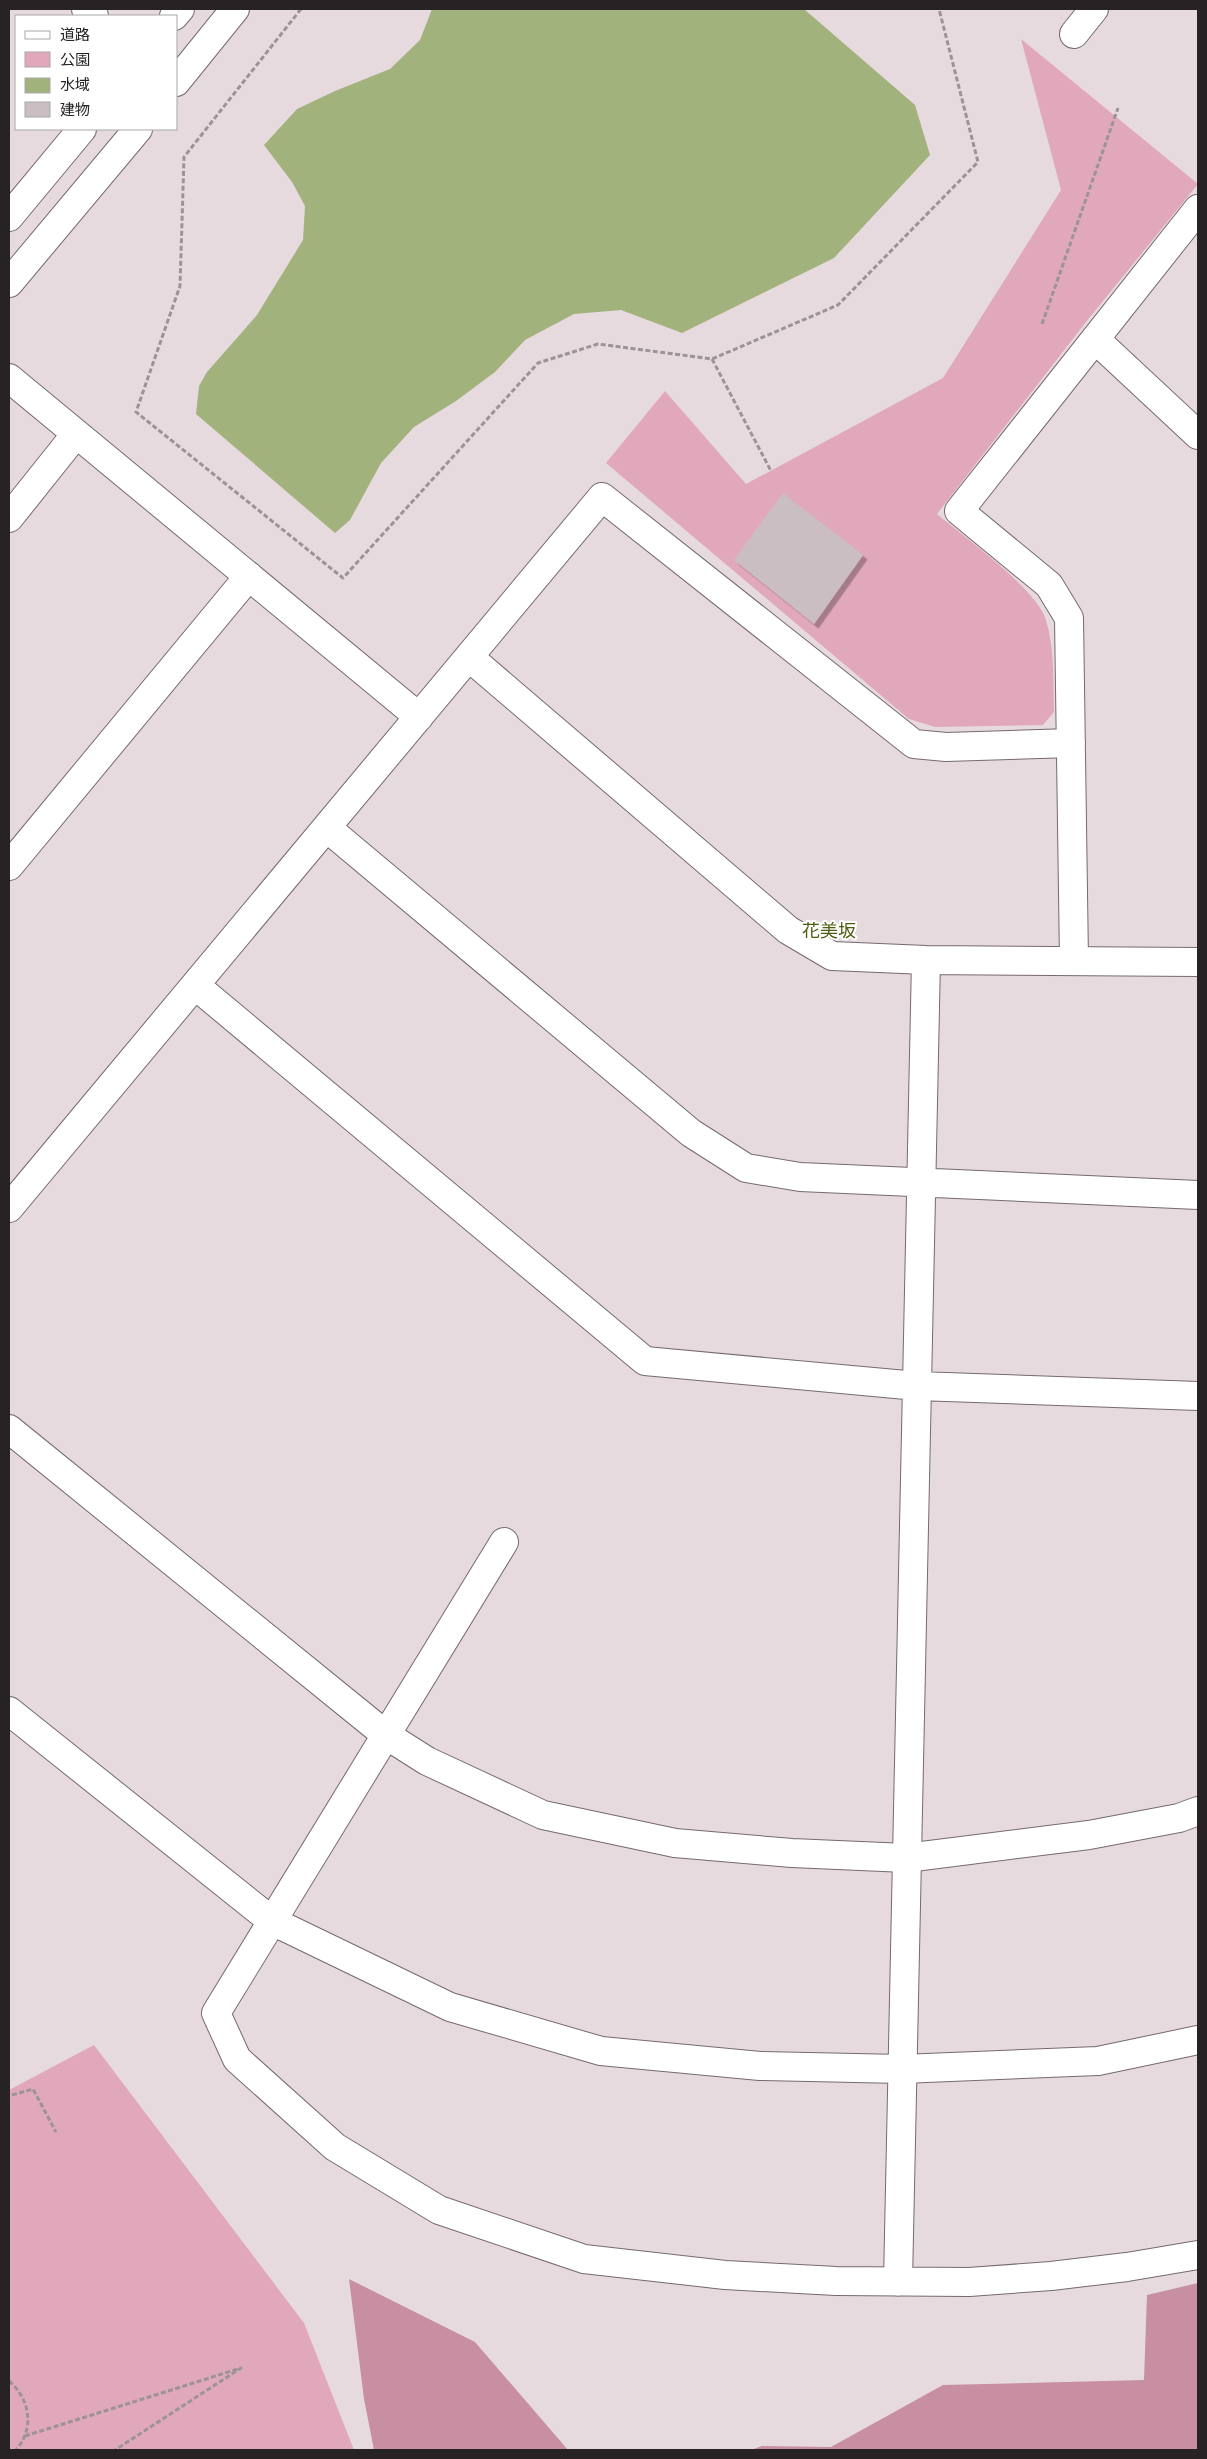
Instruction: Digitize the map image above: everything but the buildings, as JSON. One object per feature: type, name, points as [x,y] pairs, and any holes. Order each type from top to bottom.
[{"type":"street","points":[[178,80],[235,9]]},
{"type":"street","points":[[1074,34],[1094,9]]},
{"type":"street","points":[[9,217],[81,130]]},
{"type":"street","points":[[9,284],[137,130]]},
{"type":"street","points":[[1074,961],[1069,618],[1049,585],[959,511],[1198,209]]},
{"type":"street","points":[[1095,339],[1198,435]]},
{"type":"street","points":[[9,378],[419,717]]},
{"type":"street","points":[[9,518],[76,434]]},
{"type":"street","points":[[9,1208],[602,497],[914,744],[946,747],[1071,743]]},
{"type":"street","points":[[9,866],[249,576]]},
{"type":"street","points":[[469,657],[788,930],[832,956],[926,960],[1198,962]]},
{"type":"street","points":[[327,828],[691,1133],[746,1168],[800,1177],[1198,1195]]},
{"type":"street","points":[[898,2282],[926,960]]},
{"type":"street","points":[[196,986],[645,1361],[917,1386],[1198,1396]]},
{"type":"street","points":[[9,1429],[386,1735],[426,1761],[542,1815],[675,1843],[792,1853],[906,1858],[1089,1835],[1179,1818],[1198,1811]]},
{"type":"street","points":[[504,1542],[216,2013],[237,2060],[335,2147],[439,2210],[584,2259],[725,2275],[898,2282],[968,2282],[1051,2276],[1127,2267],[1198,2255]]},
{"type":"street","points":[[9,1711],[272,1921],[450,2007],[601,2051],[760,2066],[902,2069],[1098,2061],[1198,2040]]},
{"type":"path","points":[[301,9],[184,157],[180,286],[136,412],[343,578],[538,363],[598,344],[712,359],[838,305],[978,162],[939,9]]},
{"type":"path","points":[[1042,324],[1118,108]]},
{"type":"path","points":[[712,359],[771,471]]},
{"type":"path","points":[[12,2095],[33,2089],[56,2132]]},
{"type":"path","points":[[25,2436],[241,2368],[115,2450]]},
{"type":"path","points":[[9,2381],[21,2392],[27,2406],[28,2421],[25,2436],[16,2450]]},
{"type":"green space","points":[[1021,39],[1198,184],[1086,322],[937,514],[1015,579],[1040,608],[1046,620],[1051,643],[1054,712],[1043,725],[935,727],[909,719],[606,463],[665,391],[746,484],[943,378],[1061,190]]},
{"type":"green space","points":[[94,2045],[304,2323],[354,2450],[9,2450],[9,2090]]},
{"type":"shaded area","points":[[349,2279],[475,2342],[568,2450],[374,2450],[364,2399]]},
{"type":"shaded area","points":[[1198,2283],[1198,2450],[751,2450],[762,2446],[831,2447],[943,2385],[1144,2380],[1147,2295]]},
{"type":"water","points":[[432,9],[804,9],[915,105],[930,155],[834,258],[682,333],[621,310],[574,314],[525,340],[495,372],[456,401],[414,427],[381,463],[350,520],[335,533],[196,414],[199,386],[207,372],[257,315],[303,240],[305,206],[292,182],[264,145],[297,109],[335,91],[390,69],[420,40]]},
{"type":"district","name":"花美坂","points":[[829,930]]}]
